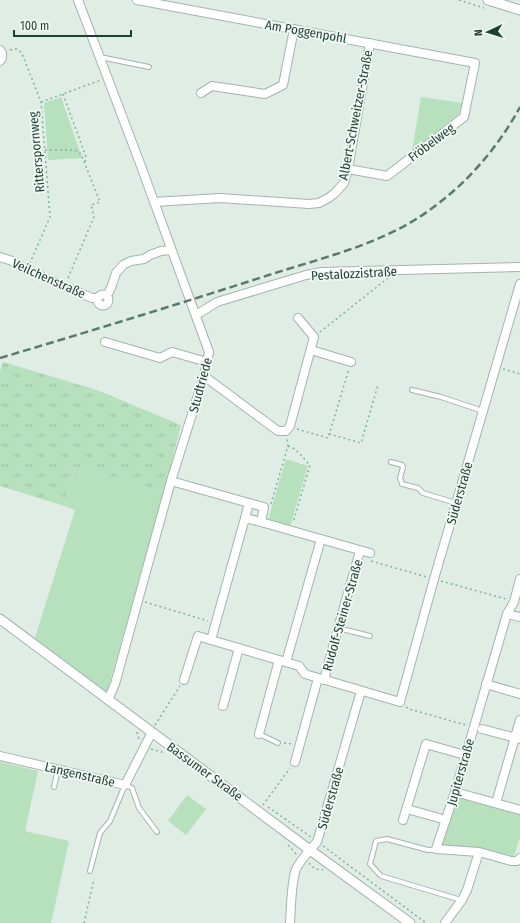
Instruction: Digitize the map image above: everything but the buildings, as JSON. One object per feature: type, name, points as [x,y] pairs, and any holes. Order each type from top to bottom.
[{"type":"street","name":"Studtriede","points":[[78,0],[108,77],[209,352],[204,376],[171,481],[116,684],[108,700]]},
{"type":"street","name":"Am Poggenpohl","points":[[137,0],[475,63]]},
{"type":"street","points":[[488,0],[520,10]]},
{"type":"street","points":[[201,93],[212,86],[265,94],[283,85],[294,29]]},
{"type":"street","name":"Albert-Schweitzer-Straße","points":[[154,202],[220,198],[303,204],[319,203],[330,197],[344,183],[348,169],[370,43]]},
{"type":"street","points":[[0,61],[3,56],[1,51]]},
{"type":"street","name":"Fröbelweg","points":[[348,169],[387,176],[464,117],[475,63]]},
{"type":"street","name":"Veilchenstraße","points":[[0,257],[12,261],[27,270],[92,298],[97,298],[101,305],[105,305],[108,303],[109,299],[107,295],[116,273],[123,265],[131,261],[144,259],[161,251],[171,250]]},
{"type":"street","name":"Pestalozzistraße","points":[[196,315],[217,302],[306,275],[321,272],[520,267]]},
{"type":"street","name":"Süderstraße","points":[[400,702],[434,579],[520,284]]},
{"type":"street","points":[[204,376],[278,431],[288,429],[314,337],[298,318]]},
{"type":"street","points":[[105,342],[160,358],[172,352],[207,362]]},
{"type":"street","points":[[311,350],[351,362]]},
{"type":"street","points":[[171,481],[264,507],[261,522]]},
{"type":"street","points":[[211,640],[249,503]]},
{"type":"street","points":[[245,518],[370,553]]},
{"type":"street","points":[[259,734],[321,539]]},
{"type":"street","name":"Rudolf-Steiner-Straße","points":[[295,762],[338,628],[360,551]]},
{"type":"street","name":"Jupiterstraße","points":[[436,849],[455,792],[507,614],[514,602],[520,579]]},
{"type":"street","points":[[507,614],[520,617]]},
{"type":"street","name":"Bassumer Straße","points":[[0,619],[410,923]]},
{"type":"street","points":[[184,680],[198,636],[299,666],[305,674],[400,702]]},
{"type":"street","points":[[223,706],[239,648]]},
{"type":"street","points":[[486,684],[520,694]]},
{"type":"street","name":"Süderstraße","points":[[290,923],[296,869],[318,842],[361,691]]},
{"type":"street","points":[[496,803],[518,738],[520,720]]},
{"type":"street","points":[[482,729],[518,738]]},
{"type":"street","name":"Langenstraße","points":[[0,756],[125,785],[152,732]]},
{"type":"street","points":[[403,820],[426,744],[465,756]]},
{"type":"street","points":[[455,792],[520,810]]},
{"type":"street","points":[[407,809],[446,820]]},
{"type":"street","points":[[436,849],[478,852],[511,861],[517,861],[520,858]]},
{"type":"street","points":[[445,923],[462,900],[467,890],[478,852]]},
{"type":"lane","points":[[100,57],[149,67]]},
{"type":"lane","points":[[412,390],[441,397],[483,411]]},
{"type":"lane","points":[[391,462],[402,465],[403,467],[400,478],[402,484],[418,488],[423,493],[456,503]]},
{"type":"lane","points":[[338,628],[370,636]]},
{"type":"lane","points":[[259,734],[278,744]]},
{"type":"lane","points":[[54,787],[58,769]]},
{"type":"lane","points":[[90,870],[100,833],[110,821],[125,785],[132,788],[139,808],[157,832]]},
{"type":"lane","points":[[436,849],[428,850],[387,839],[376,841],[370,864],[381,876],[462,900]]},
{"type":"path","name":"Ritterspornweg","points":[[1,51],[15,49],[19,50],[23,56],[41,102],[50,217],[27,270]]},
{"type":"path","points":[[41,102],[108,77]]},
{"type":"path","points":[[63,94],[86,157],[84,162]]},
{"type":"path","points":[[45,150],[75,150],[81,154],[100,202],[91,205],[94,217],[65,286]]},
{"type":"path","points":[[314,337],[395,271]]},
{"type":"path","points":[[264,507],[270,506],[288,446],[288,429],[328,438],[351,362]]},
{"type":"path","points":[[496,366],[520,374]]},
{"type":"path","points":[[330,434],[361,443],[378,385]]},
{"type":"path","points":[[288,446],[296,449],[310,465],[291,531]]},
{"type":"path","points":[[360,551],[367,560],[514,602]]},
{"type":"path","points":[[139,600],[216,623]]},
{"type":"path","points":[[152,732],[184,680]]},
{"type":"path","points":[[400,702],[409,709],[473,727]]},
{"type":"path","points":[[278,744],[285,743],[299,746]]},
{"type":"path","points":[[145,746],[150,749],[164,752],[170,757]]},
{"type":"path","points":[[258,811],[295,762]]},
{"type":"path","points":[[288,845],[303,859]]},
{"type":"path","points":[[84,923],[94,879]]},
{"type":"green space","points":[[61,97],[82,158],[48,160],[44,103]]},
{"type":"green space","points":[[421,97],[462,103],[459,114],[412,151]]},
{"type":"green space","points":[[3,362],[97,390],[181,425],[164,492],[75,467],[64,506],[0,486],[0,371]]},
{"type":"green space","points":[[286,459],[308,466],[290,527],[268,520]]},
{"type":"green space","points":[[75,467],[164,492],[107,692],[35,638],[75,510],[64,506]]},
{"type":"green space","points":[[0,762],[38,771],[25,831],[69,841],[51,923],[0,923]]},
{"type":"green space","points":[[187,795],[206,809],[186,835],[168,821]]},
{"type":"green space","points":[[456,796],[520,814],[520,837],[513,859],[440,847]]},
{"type":"railway","points":[[0,358],[349,250],[386,235],[421,216],[464,181],[477,168],[500,139],[520,107]]}]
